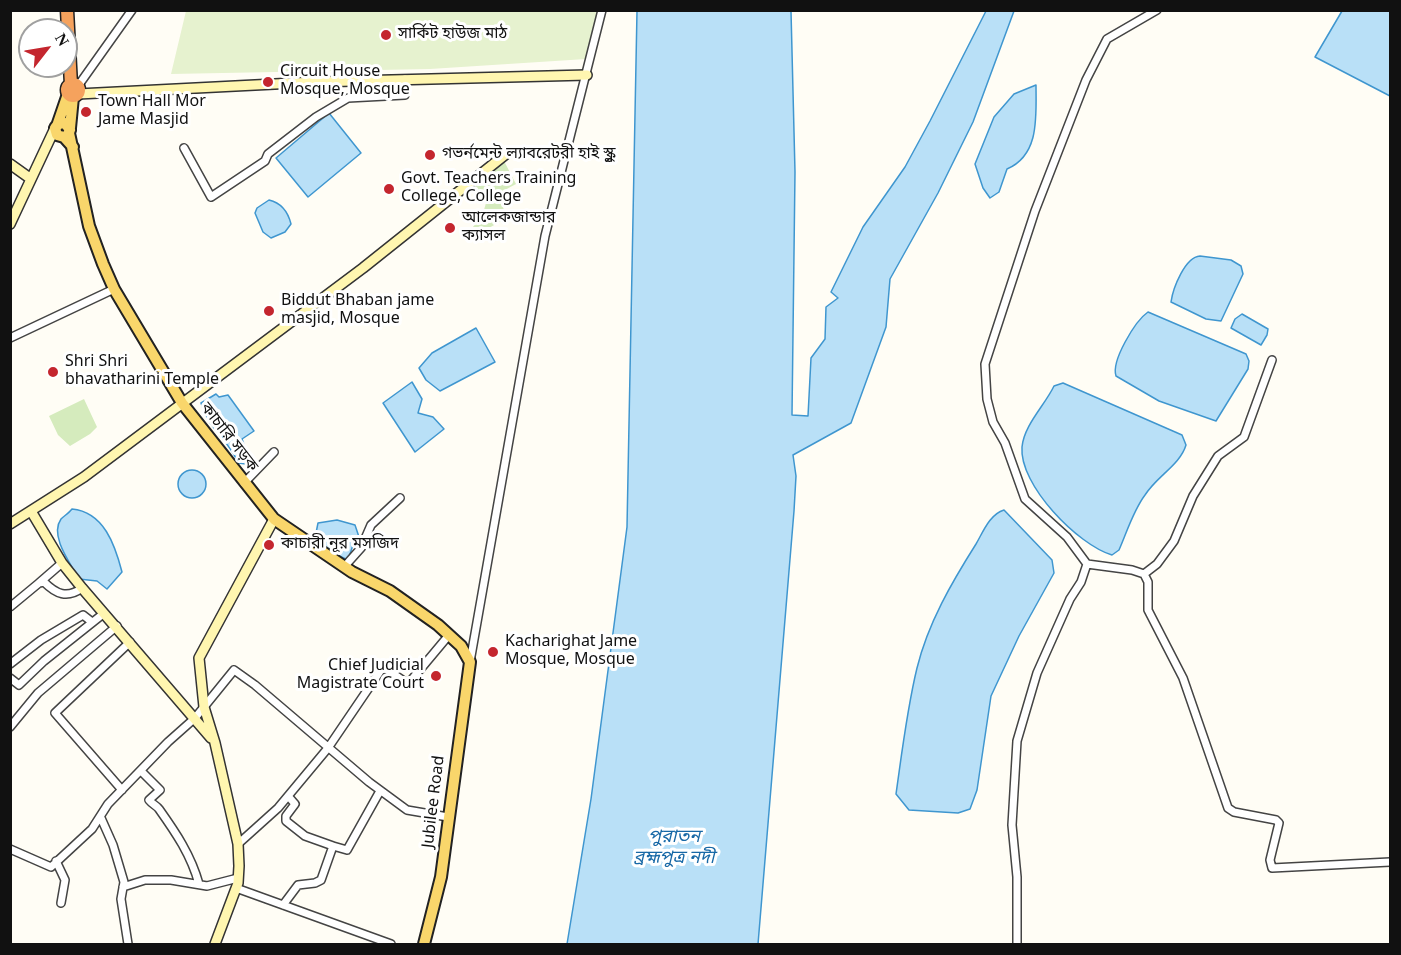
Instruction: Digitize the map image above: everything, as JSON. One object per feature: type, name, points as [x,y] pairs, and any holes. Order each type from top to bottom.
[{"type":"highway","points":[[67,10],[74,91]]},
{"type":"main road","name":"কাচারি সড়ক","points":[[74,91],[62,132],[73,147],[89,226],[114,289],[182,403],[274,519],[344,567],[390,591],[461,645],[470,662]]},
{"type":"main road","name":"Jubilee Road","points":[[424,945],[441,877],[470,662]]},
{"type":"street","points":[[74,91],[132,10]]},
{"type":"street","points":[[470,662],[545,236],[602,10]]},
{"type":"street","points":[[1156,10],[1107,39],[1086,80],[1035,211],[986,364],[987,399],[993,422],[1005,443],[1025,499],[1066,537],[1087,564],[1132,570],[1144,574],[1148,582],[1148,610],[1183,678],[1229,810],[1276,820],[1279,823],[1270,860],[1272,868],[1390,862]]},
{"type":"street","points":[[74,91],[587,75]]},
{"type":"street","points":[[184,148],[211,197],[265,161],[268,154],[338,102],[355,97],[405,94],[405,79]]},
{"type":"street","points":[[10,224],[47,146],[62,132]]},
{"type":"street","points":[[10,524],[84,477],[363,268],[506,154]]},
{"type":"street","points":[[10,164],[31,179]]},
{"type":"street","points":[[10,338],[114,289]]},
{"type":"street","points":[[1144,574],[1157,564],[1174,541],[1193,496],[1218,456],[1244,436],[1272,360]]},
{"type":"street","points":[[244,483],[274,452]]},
{"type":"street","points":[[344,567],[361,548],[371,525],[400,498]]},
{"type":"street","points":[[31,511],[62,563],[215,743]]},
{"type":"street","points":[[215,945],[236,888],[238,844],[215,743],[204,707],[199,658],[274,519]]},
{"type":"street","points":[[10,607],[62,563]]},
{"type":"street","points":[[1017,945],[1017,877],[1012,825],[1017,741],[1037,673],[1070,599],[1081,582],[1087,564]]},
{"type":"street","points":[[39,583],[44,582],[55,593],[62,594],[71,595],[82,588]]},
{"type":"street","points":[[10,678],[19,685],[103,614]]},
{"type":"street","points":[[10,664],[41,640],[83,615],[92,622]]},
{"type":"street","points":[[10,727],[38,693],[117,626]]},
{"type":"street","points":[[238,844],[288,796],[328,748],[383,667],[408,684],[449,635]]},
{"type":"street","points":[[122,790],[55,713],[130,642]]},
{"type":"street","points":[[10,849],[51,867],[76,845],[100,818],[108,804],[168,742],[195,718],[234,670],[406,810],[448,817]]},
{"type":"street","points":[[141,771],[160,790],[149,800],[157,805],[184,845],[199,884]]},
{"type":"street","points":[[288,796],[295,804],[286,816],[286,821],[305,836],[347,850],[380,791]]},
{"type":"street","points":[[100,818],[113,845],[123,887],[121,899],[128,945]]},
{"type":"street","points":[[283,905],[298,885],[321,880],[333,846]]},
{"type":"street","points":[[56,861],[65,880],[62,903]]},
{"type":"street","points":[[123,887],[145,880],[171,880],[207,886],[238,878]]},
{"type":"street","points":[[236,888],[390,945]]},
{"type":"green space","name":"সার্কিট হাউজ মাঠ","points":[[186,10],[598,11],[586,59],[430,69],[171,74]]},
{"type":"green space","points":[[504,161],[516,184],[501,192],[505,219],[487,229],[472,232],[471,229],[482,217],[486,203],[473,186]]},
{"type":"green space","points":[[84,399],[97,427],[70,446],[58,435],[49,416]]},
{"type":"water","name":"পুরাতন ব্রহ্মপুত্র নদী","points":[[637,11],[791,11],[795,172],[792,415],[808,416],[811,358],[825,339],[826,307],[838,298],[831,292],[863,227],[905,167],[986,11],[1014,11],[973,122],[938,193],[890,279],[886,327],[851,423],[793,455],[796,476],[794,511],[758,944],[567,944],[591,799],[627,527]]},
{"type":"water","points":[[1342,11],[1390,11],[1390,96],[1315,57]]},
{"type":"water","points":[[1036,85],[1036,122],[1031,144],[1018,163],[1007,169],[999,192],[990,198],[983,188],[975,164],[994,117],[1014,94]]},
{"type":"water","points":[[329,113],[361,153],[308,197],[276,158]]},
{"type":"water","points":[[269,200],[278,203],[284,209],[291,224],[285,232],[271,238],[263,232],[255,213],[257,208]]},
{"type":"water","points":[[1200,256],[1231,260],[1241,266],[1243,274],[1221,321],[1206,319],[1171,302],[1174,289],[1185,267]]},
{"type":"water","points":[[1148,312],[1246,354],[1249,361],[1248,369],[1216,421],[1159,401],[1116,376],[1117,361],[1125,342]]},
{"type":"water","points":[[1242,314],[1268,329],[1261,345],[1231,328],[1235,319]]},
{"type":"water","points":[[476,328],[495,362],[440,391],[426,380],[419,368],[432,353]]},
{"type":"water","points":[[412,382],[422,399],[418,413],[433,417],[444,429],[415,452],[383,403]]},
{"type":"water","points":[[1063,383],[1182,435],[1186,445],[1179,459],[1150,488],[1141,501],[1119,550],[1112,555],[1083,539],[1053,512],[1030,478],[1024,462],[1022,447],[1027,431],[1054,386]]},
{"type":"water","points":[[216,394],[219,397],[228,395],[254,431],[242,439],[245,447],[239,454],[246,464],[238,463],[204,412],[201,403]]},
{"type":"water","points":[[192,470],[202,474],[206,484],[202,494],[192,498],[182,494],[178,484],[182,474]]},
{"type":"water","points":[[72,509],[92,516],[100,523],[112,541],[122,572],[107,589],[97,581],[79,579],[62,550],[58,526],[61,519]]},
{"type":"water","points":[[1004,510],[1052,560],[1054,573],[1019,636],[991,696],[977,790],[970,809],[958,813],[909,810],[896,794],[910,699],[927,635],[958,573],[987,524],[995,515]]},
{"type":"water","points":[[337,520],[355,525],[359,537],[353,545],[348,560],[324,549],[315,538],[318,523]]},
{"type":"place","name":"সার্কিট হাউজ মাঠ","points":[[386,35]]},
{"type":"place","name":"Circuit House Mosque, Mosque","points":[[268,82]]},
{"type":"place","name":"Town Hall Mor Jame Masjid","points":[[86,112]]},
{"type":"place","name":"গভর্নমেন্ট ল্যাবরেটরী হাই স্কুল","points":[[430,155]]},
{"type":"place","name":"Govt. Teachers Training College, College","points":[[389,189]]},
{"type":"place","name":"আলেকজান্ডার ক্যাসল","points":[[450,228]]},
{"type":"place","name":"Biddut Bhaban jame masjid, Mosque","points":[[269,311]]},
{"type":"place","name":"Shri Shri bhavatharini Temple","points":[[53,372]]},
{"type":"place","name":"কাচারী নূর মসজিদ","points":[[269,545]]},
{"type":"place","name":"Kacharighat Jame Mosque, Mosque","points":[[493,652]]},
{"type":"place","name":"Chief Judicial Magistrate Court","points":[[436,676]]}]
